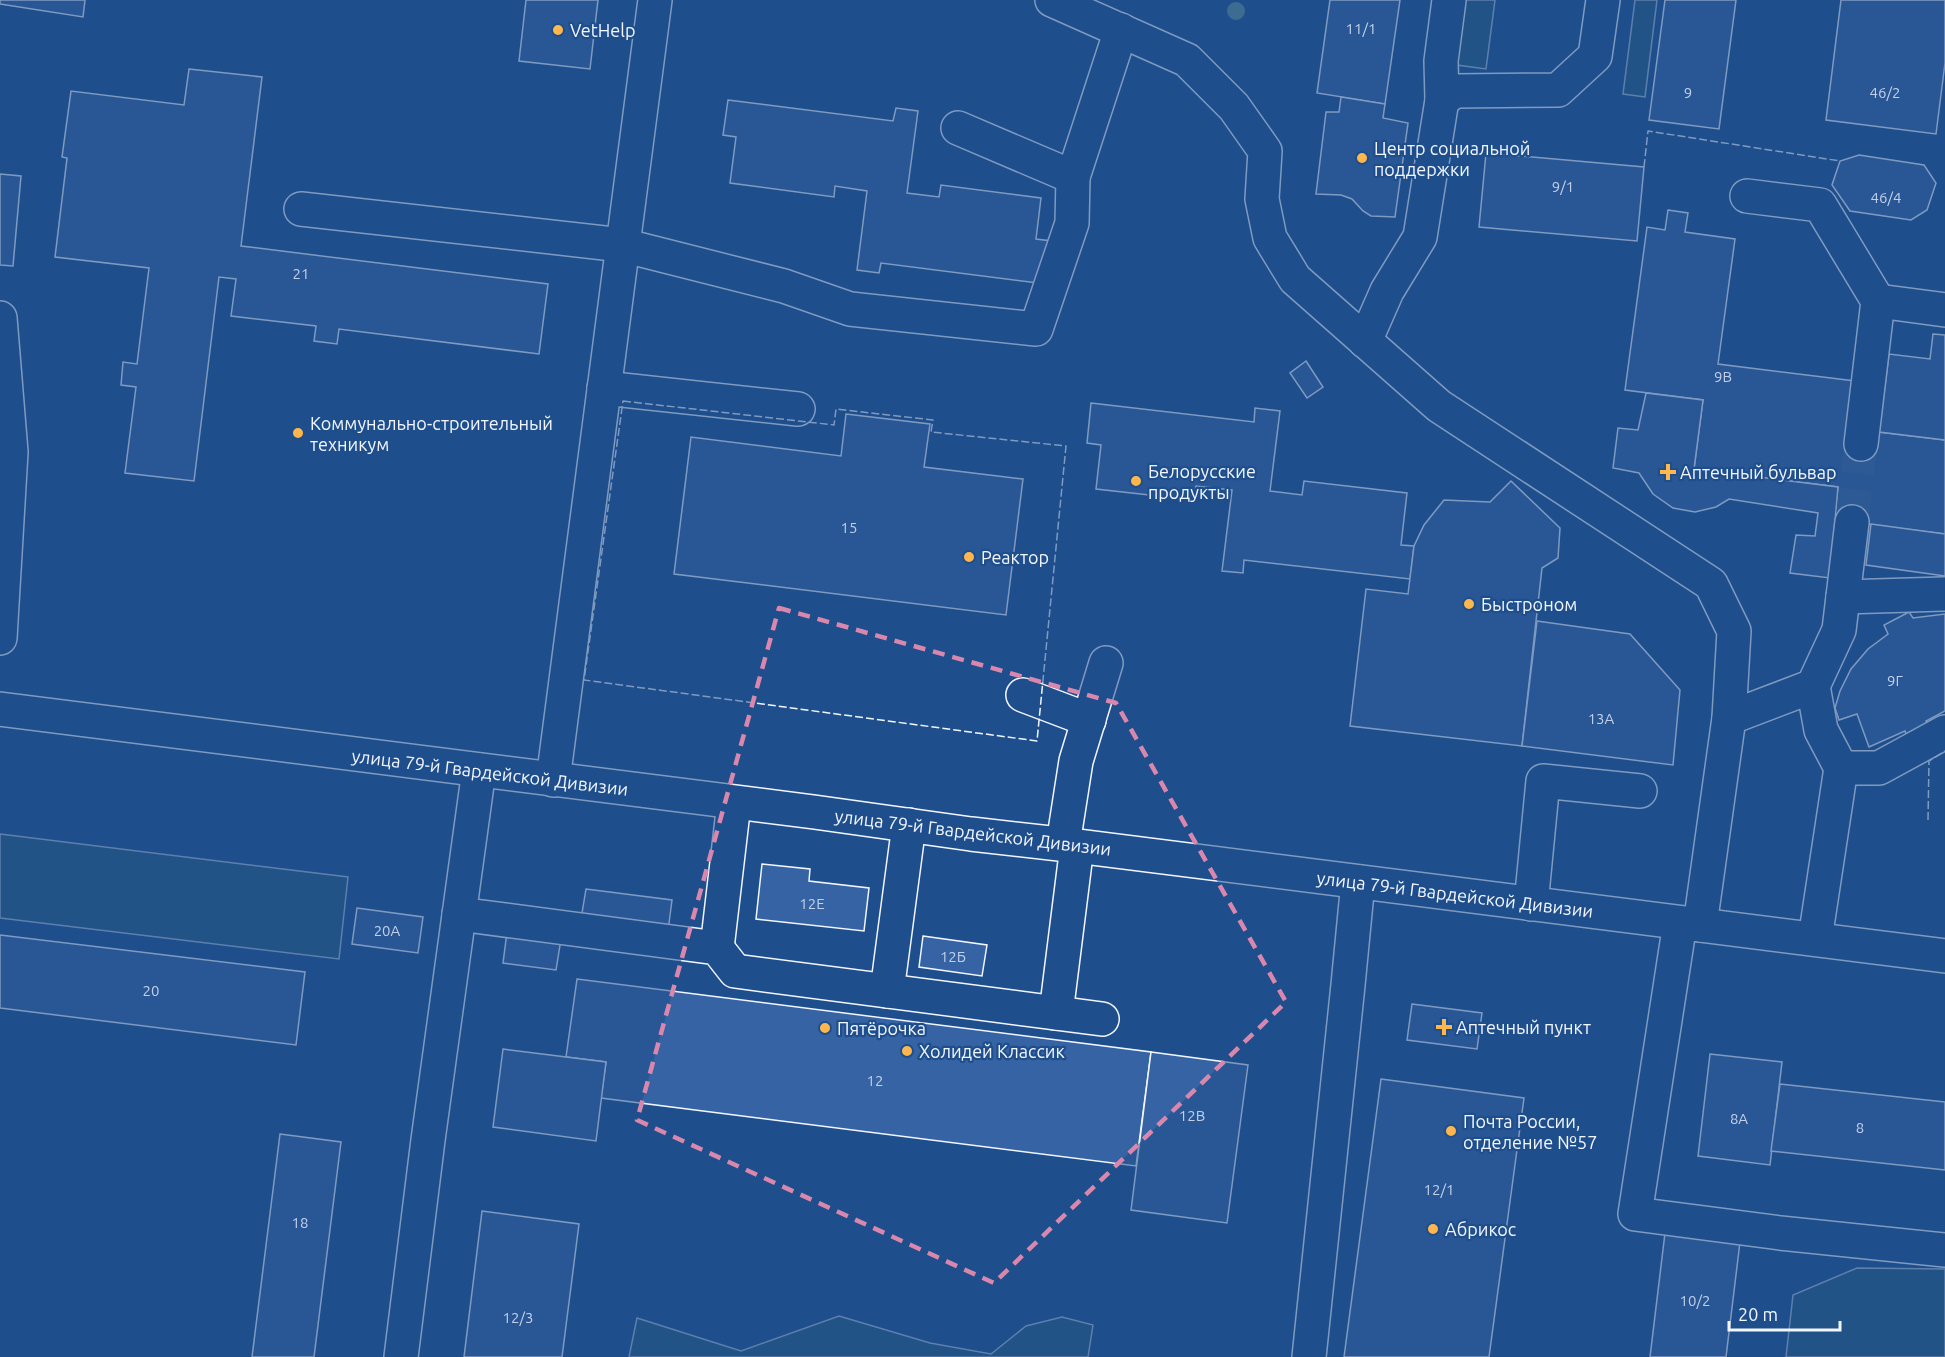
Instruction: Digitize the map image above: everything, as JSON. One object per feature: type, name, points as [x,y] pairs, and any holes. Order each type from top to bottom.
[{"type":"street","points":[[553,780],[654,0]]},
{"type":"street","points":[[1052,0],[1188,60],[1234,107],[1265,151],[1262,199],[1270,238],[1295,279],[1439,406],[1711,584],[1734,631],[1730,718],[1635,1214],[1780,1233],[1945,1250]]},
{"type":"street","points":[[1365,341],[1387,291],[1420,237],[1442,100],[1441,62],[1449,0]]},
{"type":"street","points":[[1442,100],[1455,91],[1558,90],[1594,56],[1602,0]]},
{"type":"street","points":[[301,208],[622,245],[784,285],[850,309],[1036,329],[1072,223],[1073,177],[1121,30]]},
{"type":"street","points":[[958,128],[1073,177]]},
{"type":"street","points":[[1747,196],[1820,205],[1878,301],[1861,444]]},
{"type":"street","points":[[1878,301],[1945,310]]},
{"type":"street","points":[[0,318],[11,452],[0,638]]},
{"type":"street","points":[[603,388],[798,409]]},
{"type":"street","points":[[1815,939],[1841,768],[1821,730],[1813,686],[1839,630],[1852,522]]},
{"type":"street","points":[[1843,597],[1943,594]]},
{"type":"street","points":[[1056,1013],[1076,761],[1106,663]]},
{"type":"street","points":[[1730,718],[1813,686]]},
{"type":"street","points":[[1023,695],[1089,720]]},
{"type":"street","name":"улица 79-й Гвардейской Дивизии","points":[[0,709],[1945,956]]},
{"type":"street","points":[[1841,768],[1879,768],[1945,732]]},
{"type":"street","points":[[400,1357],[479,770]]},
{"type":"street","points":[[1531,904],[1544,782],[1640,791]]},
{"type":"street","points":[[717,948],[734,803]]},
{"type":"street","points":[[887,992],[909,825]]},
{"type":"street","points":[[1309,1357],[1358,882]]},
{"type":"street","points":[[459,914],[717,948],[735,971],[1102,1019]]},
{"type":"highlighted area","points":[[779,608],[1116,703],[1286,1002],[994,1283],[637,1120]]},
{"type":"shaded area","points":[[1465,0],[1495,0],[1486,69],[1457,65]]},
{"type":"shaded area","points":[[1635,0],[1657,0],[1645,97],[1623,94]]},
{"type":"shaded area","points":[[0,834],[348,877],[339,959],[0,918]]},
{"type":"shaded area","points":[[1857,1268],[1945,1269],[1945,1357],[1786,1357],[1793,1295]]},
{"type":"shaded area","points":[[839,1316],[930,1343],[991,1354],[1026,1326],[1062,1317],[1093,1325],[1088,1357],[629,1357],[637,1318],[741,1351]]},
{"type":"building","points":[[0,0],[85,0],[83,17],[0,4]]},
{"type":"building","name":"VetHelp","points":[[526,0],[598,0],[590,69],[519,61]]},
{"type":"building","points":[[1330,0],[1400,0],[1385,104],[1317,93]]},
{"type":"building","points":[[1665,0],[1736,0],[1719,129],[1649,120]]},
{"type":"building","points":[[1841,0],[1945,0],[1945,63],[1936,134],[1826,120]]},
{"type":"building","points":[[189,69],[262,77],[241,246],[548,284],[539,354],[339,329],[337,344],[314,341],[316,326],[231,316],[236,279],[219,277],[194,481],[125,473],[136,387],[121,385],[123,362],[137,364],[149,268],[55,257],[67,158],[62,157],[71,91],[184,105]]},
{"type":"building","name":"Центр социальной поддержки","points":[[1341,97],[1385,104],[1383,118],[1408,123],[1395,217],[1371,216],[1352,199],[1341,195],[1316,194],[1326,112],[1339,112]]},
{"type":"building","points":[[728,100],[893,121],[896,108],[918,111],[907,193],[939,197],[941,185],[1041,198],[1036,239],[1052,241],[1046,284],[881,263],[879,273],[857,270],[867,191],[835,186],[834,197],[730,183],[736,137],[723,135]]},
{"type":"building","points":[[1486,153],[1644,167],[1637,241],[1479,227]]},
{"type":"building","points":[[1859,155],[1924,165],[1936,183],[1927,210],[1911,220],[1850,211],[1832,185],[1840,161]]},
{"type":"building","points":[[0,174],[21,176],[13,266],[0,265]]},
{"type":"building","points":[[1668,210],[1688,213],[1685,232],[1735,239],[1718,364],[1855,381],[1879,432],[1945,440],[1945,534],[1834,520],[1838,487],[1694,469],[1703,400],[1625,390],[1647,227],[1665,230]]},
{"type":"building","points":[[1933,334],[1945,335],[1945,440],[1879,432],[1889,354],[1930,359]]},
{"type":"building","points":[[1306,361],[1323,387],[1307,398],[1290,373]]},
{"type":"building","points":[[1646,393],[1703,400],[1694,469],[1838,487],[1830,578],[1790,573],[1796,535],[1815,536],[1818,513],[1729,499],[1716,507],[1695,512],[1673,508],[1653,494],[1639,473],[1613,468],[1618,428],[1638,430]]},
{"type":"building","points":[[1091,403],[1254,422],[1255,408],[1280,411],[1270,491],[1302,495],[1304,481],[1407,493],[1401,545],[1414,546],[1410,579],[1244,560],[1243,573],[1222,571],[1232,490],[1196,486],[1194,500],[1096,489],[1101,445],[1087,443]]},
{"type":"building","points":[[846,414],[930,424],[924,467],[1023,479],[1006,615],[674,574],[691,437],[841,456]]},
{"type":"building","points":[[1511,481],[1560,528],[1558,558],[1542,568],[1522,746],[1350,726],[1366,589],[1408,594],[1414,546],[1424,525],[1444,500],[1490,502]]},
{"type":"building","points":[[1871,524],[1945,534],[1945,576],[1866,565]]},
{"type":"building","points":[[1909,612],[1913,618],[1945,614],[1945,711],[1926,721],[1929,727],[1908,739],[1905,731],[1869,747],[1857,714],[1839,720],[1835,708],[1840,691],[1851,669],[1868,649],[1888,634],[1884,625]]},
{"type":"building","points":[[1537,621],[1630,634],[1680,690],[1673,765],[1522,746]]},
{"type":"building","points":[[762,864],[810,869],[809,881],[869,888],[864,931],[756,919]]},
{"type":"building","points":[[586,889],[672,900],[668,931],[581,919]]},
{"type":"building","points":[[357,908],[423,917],[418,953],[352,944]]},
{"type":"building","points":[[507,932],[561,939],[556,970],[503,963]]},
{"type":"building","points":[[0,935],[305,972],[296,1045],[0,1008]]},
{"type":"building","points":[[923,936],[987,945],[982,976],[919,967]]},
{"type":"building","points":[[577,979],[1151,1052],[1136,1166],[601,1098],[606,1062],[566,1057]]},
{"type":"building","name":"Аптечный пункт","points":[[1412,1004],[1482,1013],[1477,1049],[1407,1040]]},
{"type":"building","points":[[503,1049],[606,1062],[596,1141],[493,1127]]},
{"type":"building","points":[[1151,1052],[1248,1065],[1227,1223],[1131,1210]]},
{"type":"building","points":[[1710,1054],[1782,1062],[1770,1165],[1698,1156]]},
{"type":"building","points":[[1381,1079],[1524,1098],[1489,1357],[1344,1357]]},
{"type":"building","points":[[1780,1084],[1945,1102],[1945,1170],[1771,1151]]},
{"type":"building","points":[[280,1134],[341,1142],[314,1357],[252,1357]]},
{"type":"building","points":[[482,1211],[579,1224],[562,1357],[464,1357]]},
{"type":"building","points":[[1665,1233],[1740,1242],[1726,1357],[1650,1357]]},
{"type":"tunnel","points":[[1852,522],[1861,444]]},
{"type":"fence","points":[[1644,167],[1648,131],[1840,161]]},
{"type":"fence","points":[[623,401],[834,425],[836,409],[933,420],[931,432],[1066,446],[1037,741],[584,680],[623,401]]},
{"type":"fence","points":[[1928,820],[1929,761],[1945,751]]},
{"type":"place","name":"VetHelp","points":[[558,30]]},
{"type":"place","name":"Центр социальной поддержки","points":[[1362,158]]},
{"type":"place","name":"Коммунально-строительный техникум","points":[[298,433]]},
{"type":"place","name":"Аптечный бульвар","points":[[1668,472]]},
{"type":"place","name":"Белорусские продукты","points":[[1136,481]]},
{"type":"place","name":"Реактор","points":[[969,557]]},
{"type":"place","name":"Быстроном","points":[[1469,604]]},
{"type":"place","name":"Аптечный пункт","points":[[1444,1027]]},
{"type":"place","name":"Пятёрочка","points":[[825,1028]]},
{"type":"place","name":"Холидей Классик","points":[[907,1051]]},
{"type":"place","name":"Почта России, отделение №57","points":[[1451,1131]]},
{"type":"place","name":"Абрикос","points":[[1433,1229]]}]
